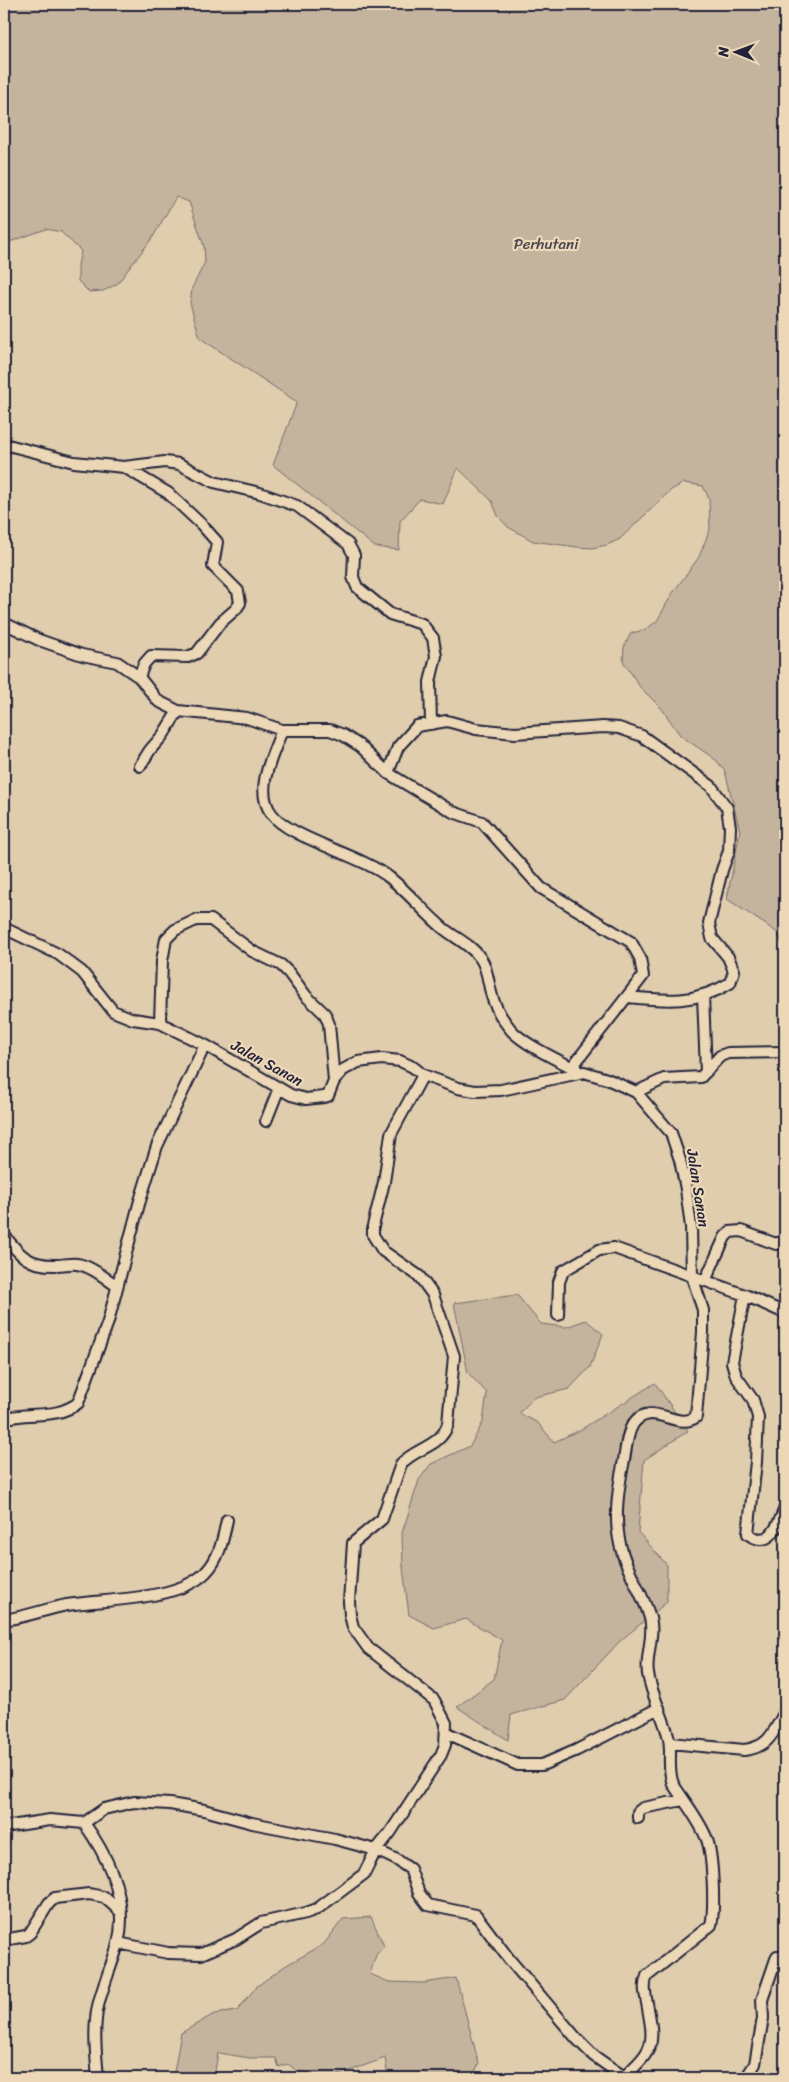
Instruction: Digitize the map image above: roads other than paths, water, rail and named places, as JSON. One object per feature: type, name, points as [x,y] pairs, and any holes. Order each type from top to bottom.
[{"type":"street","points":[[4,444],[74,462],[124,467],[165,462],[179,464],[214,482],[276,498],[297,506],[348,544],[354,555],[353,577],[357,587],[390,614],[422,624],[433,638],[436,656],[430,682],[431,724]]},
{"type":"street","points":[[124,467],[168,493],[214,538],[217,547],[213,562],[214,568],[238,591],[240,596],[240,603],[236,609],[220,623],[197,653],[188,657],[151,656],[144,664],[138,677]]},
{"type":"street","points":[[4,622],[39,640],[82,655],[117,662],[138,677],[158,700],[178,711],[247,718],[282,730],[336,732],[360,746],[388,773],[453,812],[482,822],[541,888],[631,942],[640,958],[643,976],[572,1067]]},
{"type":"street","points":[[140,766],[150,750],[163,736],[178,711]]},
{"type":"street","points":[[388,773],[398,747],[417,726],[447,721],[476,730],[515,733],[603,727],[619,728],[642,736],[711,786],[726,808],[730,827],[729,851],[709,923],[710,932],[728,957],[734,971],[730,983],[703,995],[670,1001],[628,996]]},
{"type":"street","points":[[282,730],[264,782],[266,804],[271,814],[278,821],[291,828],[358,859],[390,877],[444,928],[481,958],[494,1000],[512,1031],[541,1050],[584,1072]]},
{"type":"street","points":[[160,1023],[162,961],[166,939],[175,930],[196,920],[211,920],[252,951],[281,965],[290,972],[306,996],[325,1014],[329,1024],[334,1082]]},
{"type":"street","name":"Jalan Sanan","points":[[4,928],[58,954],[82,972],[113,1011],[132,1019],[160,1023],[205,1044],[298,1098],[328,1096],[334,1082],[344,1070],[358,1062],[382,1059],[400,1061],[413,1067],[423,1075],[458,1088],[475,1091],[501,1090],[584,1072],[607,1079],[636,1092],[671,1133],[676,1142],[686,1189],[691,1227],[692,1276],[702,1310],[704,1332],[696,1417],[692,1420],[684,1420],[648,1413],[641,1416],[633,1425],[629,1435],[622,1470],[616,1515],[623,1555],[650,1617],[652,1630],[648,1673],[665,1722],[670,1743],[670,1776],[706,1837],[710,1850],[712,1918],[711,1925],[647,1976],[644,1990],[652,2031],[651,2044],[640,2063],[624,2078]]},
{"type":"street","points":[[703,995],[706,1072]]},
{"type":"street","points":[[4,1419],[58,1414],[78,1403],[108,1322],[157,1146],[205,1044]]},
{"type":"street","points":[[636,1092],[664,1080],[701,1077],[720,1056],[728,1053],[785,1052]]},
{"type":"street","points":[[118,1942],[190,1955],[207,1952],[236,1939],[261,1923],[306,1913],[317,1908],[364,1874],[376,1850],[390,1833],[441,1754],[447,1733],[446,1723],[434,1700],[368,1648],[351,1621],[349,1602],[353,1543],[382,1519],[401,1464],[406,1458],[434,1445],[446,1432],[448,1424],[454,1356],[433,1294],[419,1276],[383,1251],[373,1235],[373,1226],[384,1182],[391,1134],[423,1075]]},
{"type":"street","points":[[266,1121],[279,1088]]},
{"type":"street","points":[[705,1281],[730,1232],[740,1231],[776,1244],[785,1240]]},
{"type":"street","points":[[4,1235],[18,1253],[27,1260],[42,1264],[77,1264],[85,1266],[117,1286]]},
{"type":"street","points":[[558,1315],[559,1282],[563,1271],[599,1250],[614,1248],[622,1249],[744,1295],[785,1313]]},
{"type":"street","points":[[744,1295],[732,1362],[736,1376],[753,1400],[758,1417],[756,1462],[748,1534],[764,1539],[770,1537],[777,1528],[785,1508]]},
{"type":"street","points":[[4,1620],[67,1606],[158,1594],[182,1587],[196,1580],[210,1568],[220,1549],[227,1520]]},
{"type":"street","points":[[447,1733],[518,1766],[542,1765],[570,1754],[659,1708]]},
{"type":"street","points":[[670,1743],[744,1750],[754,1749],[768,1742],[785,1712]]},
{"type":"street","points":[[638,1818],[638,1812],[643,1808],[683,1800]]},
{"type":"street","points":[[4,1827],[50,1820],[84,1823],[104,1809],[127,1803],[170,1804],[335,1839],[376,1850],[402,1862],[410,1869],[419,1893],[428,1905],[476,1915],[509,1959],[577,2039],[594,2056],[624,2078]]},
{"type":"street","points":[[84,1823],[106,1857],[117,1888],[121,1912],[118,1942],[97,2015],[95,2042],[98,2078]]},
{"type":"street","points":[[4,1940],[30,1934],[48,1903],[55,1898],[89,1894],[104,1897],[121,1912]]},
{"type":"street","points":[[746,2078],[755,2064],[763,2018],[762,2000],[777,1956]]},
{"type":"park label","name":"Perhutani","points":[[546,244]]}]
